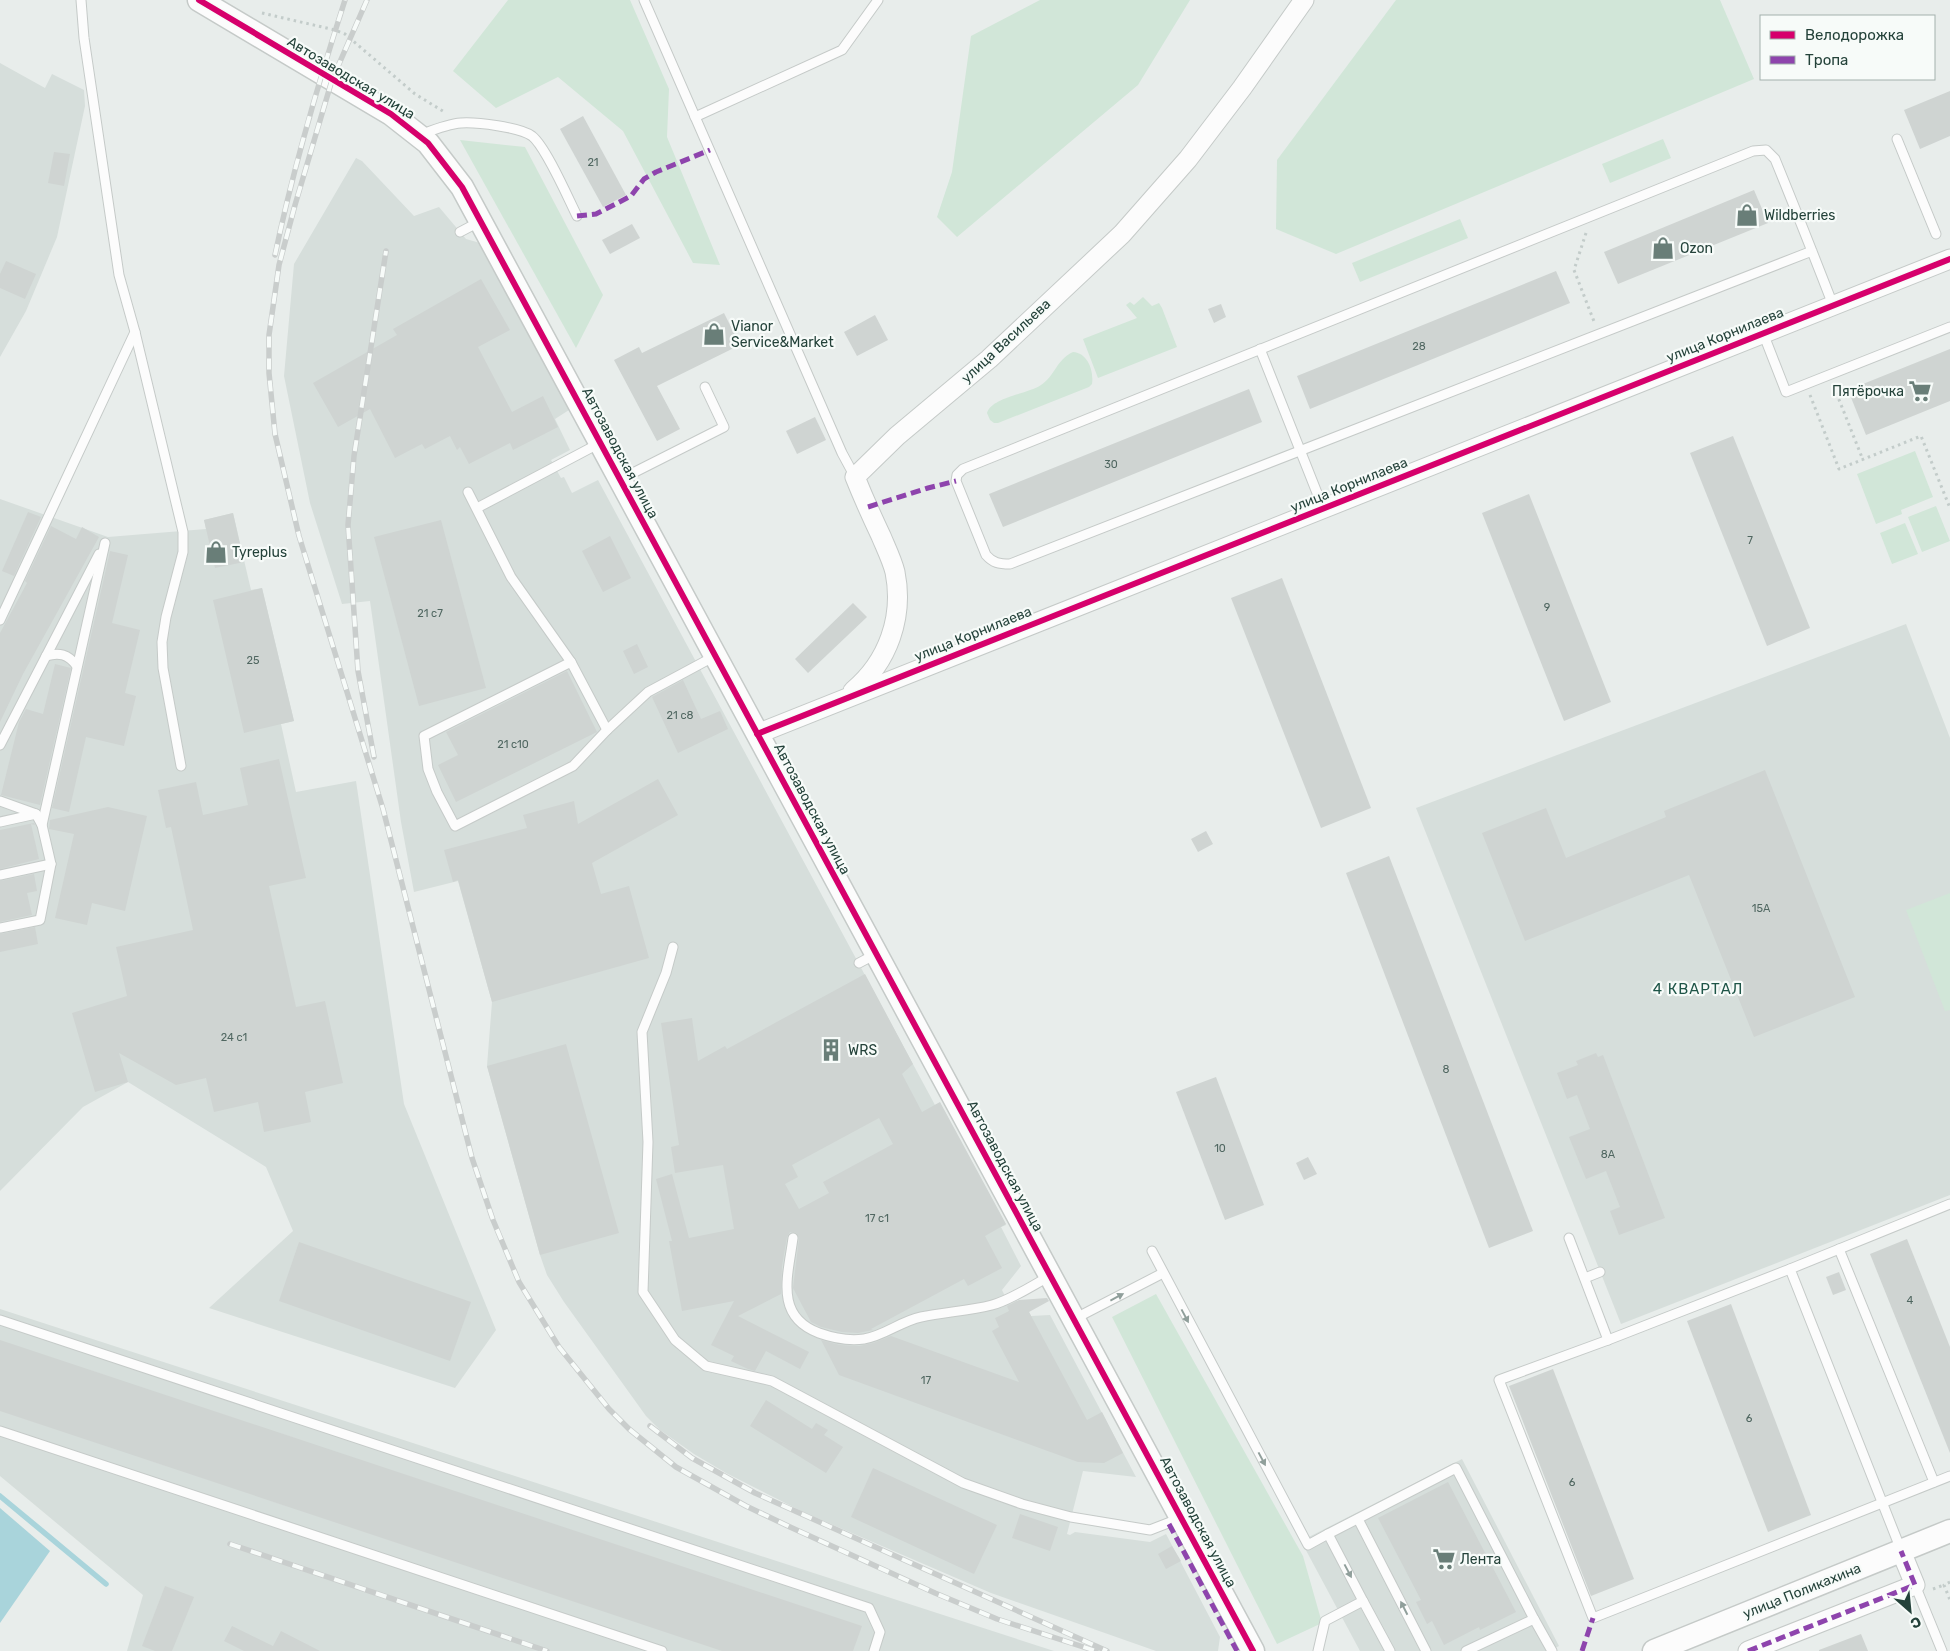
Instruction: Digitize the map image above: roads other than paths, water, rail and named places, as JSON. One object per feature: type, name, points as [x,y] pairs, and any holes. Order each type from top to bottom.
[{"type":"street","name":"Автозаводская улица","points":[[199,0],[391,114],[420,135],[447,166],[462,187],[757,734],[868,959],[1074,1319],[1253,1651]]},
{"type":"street","name":"улица Васильева","points":[[855,477],[897,436],[989,359],[1122,234],[1188,159],[1242,88],[1304,0]]},
{"type":"street","name":"улица Корнилаева","points":[[757,734],[1950,259]]},
{"type":"street","points":[[842,700],[865,682],[882,658],[894,631],[898,601],[895,571],[855,477]]},
{"type":"street","name":"улица Поликахина","points":[[1654,1651],[1950,1531]]},
{"type":"street","points":[[1748,1651],[1915,1585],[1901,1551]]},
{"type":"lane","points":[[81,0],[84,38],[119,275],[135,332],[183,532],[183,552],[166,617],[162,642],[163,668],[180,766]]},
{"type":"lane","points":[[644,0],[834,436],[855,477]]},
{"type":"lane","points":[[695,117],[842,50],[878,0]]},
{"type":"lane","points":[[420,135],[461,123],[507,126],[532,136],[542,148],[577,216]]},
{"type":"lane","points":[[1897,139],[1936,234]]},
{"type":"lane","points":[[1812,251],[1010,564],[1000,564],[991,561],[986,555],[956,481],[957,475],[963,469],[1753,151],[1766,150],[1775,159],[1812,251],[1833,306]]},
{"type":"lane","points":[[460,232],[481,221]]},
{"type":"lane","points":[[1763,333],[1786,392],[1950,327]]},
{"type":"lane","points":[[0,620],[135,332]]},
{"type":"lane","points":[[1260,349],[1323,508]]},
{"type":"lane","points":[[620,479],[724,426],[705,387]]},
{"type":"lane","points":[[477,508],[600,443]]},
{"type":"lane","points":[[468,492],[511,577],[571,662],[607,730]]},
{"type":"lane","points":[[0,745],[105,543],[42,825]]},
{"type":"lane","points":[[46,656],[64,655],[77,666]]},
{"type":"lane","points":[[571,662],[424,736],[428,769],[437,792],[455,826],[573,766],[607,730],[648,692],[715,656]]},
{"type":"lane","points":[[0,801],[36,814],[42,825],[51,864],[40,920],[0,928]]},
{"type":"lane","points":[[0,822],[36,814]]},
{"type":"lane","points":[[0,875],[51,864]]},
{"type":"lane","points":[[673,947],[666,973],[642,1032],[648,1142],[643,1292],[675,1340],[706,1366],[772,1381],[963,1483],[1015,1501],[1071,1517],[1150,1530],[1181,1518]]},
{"type":"lane","points":[[1950,1204],[1790,1269],[1499,1380],[1594,1618],[1950,1476]]},
{"type":"lane","points":[[793,1238],[786,1286],[791,1311],[806,1328],[830,1337],[865,1339],[919,1317],[993,1305],[1050,1276]]},
{"type":"lane","points":[[1569,1238],[1608,1340]]},
{"type":"lane","points":[[1839,1249],[1934,1482]]},
{"type":"lane","points":[[1152,1251],[1308,1545],[1456,1468],[1552,1651]]},
{"type":"lane","points":[[1790,1269],[1901,1551]]},
{"type":"lane","points":[[1585,1278],[1600,1272]]},
{"type":"lane","points":[[1074,1319],[1162,1273]]},
{"type":"lane","points":[[0,1320],[869,1608],[880,1632],[874,1651]]},
{"type":"lane","points":[[0,1431],[662,1651]]},
{"type":"lane","points":[[1358,1519],[1426,1651]]},
{"type":"lane","points":[[1328,1534],[1390,1651]]},
{"type":"lane","points":[[1915,1585],[1942,1651]]},
{"type":"lane","points":[[1318,1651],[1325,1621],[1363,1601]]},
{"type":"lane","points":[[1466,1651],[1534,1619]]},
{"type":"water","points":[[0,1508],[50,1551],[0,1623]]},
{"type":"waterway","points":[[0,1496],[106,1584]]},
{"type":"railway","points":[[275,255],[307,127],[345,0]]},
{"type":"railway","points":[[367,0],[332,80],[279,265],[269,335],[269,373],[275,434],[299,536],[383,809],[472,1158],[493,1220],[519,1282],[559,1347],[609,1409],[629,1429],[676,1467],[746,1506],[935,1593],[997,1619],[1096,1651]]},
{"type":"railway","points":[[374,757],[358,671],[348,525],[354,456],[386,251]]},
{"type":"railway","points":[[650,1426],[692,1458],[755,1493],[1107,1651]]},
{"type":"railway","points":[[230,1544],[547,1651]]},
{"type":"place","name":"Wildberries","points":[[1747,215]]},
{"type":"place","name":"Ozon","points":[[1663,248]]},
{"type":"place","name":"Vianor Service&Market","points":[[714,334]]},
{"type":"place","name":"Пятёрочка","points":[[1920,391]]},
{"type":"place","name":"Tyreplus","points":[[216,552]]},
{"type":"place","name":"WRS","points":[[831,1050]]},
{"type":"place","name":"Лента","points":[[1444,1559]]},
{"type":"district","name":"4 КВАРТАЛ","points":[[1698,989]]}]
